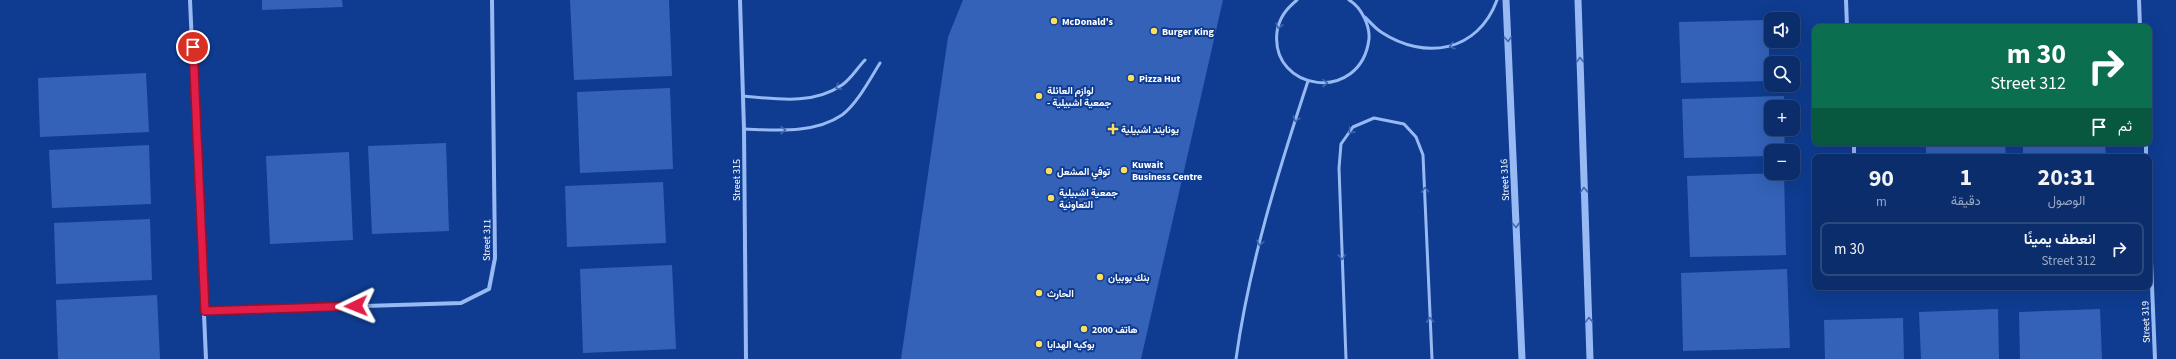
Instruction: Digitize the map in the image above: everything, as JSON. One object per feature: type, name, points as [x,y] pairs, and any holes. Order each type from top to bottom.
[{"type":"street","points":[[190,0],[206,359]]},
{"type":"street","name":"Street 311","points":[[205,311],[461,303],[489,289],[495,258],[492,0]]},
{"type":"street","name":"Street 315","points":[[740,0],[744,130],[746,359]]},
{"type":"street","name":"Street 316","points":[[1506,0],[1522,359]]},
{"type":"street","points":[[1578,0],[1590,359]]},
{"type":"street","points":[[1846,0],[1847,24]]},
{"type":"street","points":[[2139,0],[2140,24]]},
{"type":"street","name":"Street 319","points":[[2152,289],[2155,359]]},
{"type":"lane","points":[[1297,0],[1288,7],[1279,23],[1276,41],[1281,58],[1292,72],[1308,82],[1326,84],[1344,79],[1358,68],[1367,52],[1369,34],[1364,17]]},
{"type":"lane","points":[[1349,0],[1380,32],[1403,43],[1425,49],[1445,48],[1464,42],[1484,26],[1497,0]]},
{"type":"lane","points":[[743,96],[789,100],[821,96],[844,84],[865,60]]},
{"type":"lane","points":[[744,130],[784,130],[818,126],[843,114],[863,90],[880,63]]},
{"type":"lane","points":[[1236,359],[1240,326],[1266,220],[1308,82]]},
{"type":"lane","points":[[1346,359],[1339,168],[1341,144],[1353,128],[1374,118],[1404,124],[1416,137],[1423,155],[1432,359]]},
{"type":"building","points":[[262,0],[342,0],[343,7],[262,10]]},
{"type":"building","points":[[570,0],[669,0],[672,76],[574,80]]},
{"type":"building","name":"جمعية اشبيلية التعاونية","points":[[963,0],[1223,0],[1141,359],[901,359],[948,37]]},
{"type":"building","points":[[1764,20],[1764,48],[1769,48],[1769,56],[1764,56],[1764,81],[1681,83],[1679,22]]},
{"type":"building","points":[[146,73],[149,132],[40,137],[38,78]]},
{"type":"building","points":[[670,88],[673,169],[580,173],[577,92]]},
{"type":"building","points":[[1784,96],[1784,100],[1764,100],[1764,136],[1784,136],[1785,144],[1764,144],[1764,156],[1684,158],[1682,99]]},
{"type":"building","points":[[446,143],[449,231],[372,234],[368,146]]},
{"type":"building","points":[[149,145],[151,204],[52,208],[49,150]]},
{"type":"building","points":[[1926,146],[2005,146],[2006,154],[1926,154]]},
{"type":"building","points":[[2023,146],[2105,146],[2106,154],[2023,154]]},
{"type":"building","points":[[349,152],[353,240],[270,244],[266,156]]},
{"type":"building","points":[[1764,174],[1764,180],[1784,180],[1786,255],[1690,257],[1687,176]]},
{"type":"building","points":[[663,182],[666,243],[567,247],[565,186]]},
{"type":"building","points":[[150,219],[152,280],[56,284],[54,223]]},
{"type":"building","points":[[672,265],[676,349],[583,353],[580,269]]},
{"type":"building","points":[[1787,269],[1790,348],[1683,351],[1681,273]]},
{"type":"building","points":[[157,295],[160,359],[58,359],[56,300]]},
{"type":"building","points":[[1998,309],[1999,359],[1921,359],[1919,312]]},
{"type":"building","points":[[2100,309],[2102,359],[2020,359],[2019,312]]},
{"type":"building","points":[[1903,318],[1904,359],[1825,359],[1824,320]]},
{"type":"place","name":"McDonald's","points":[[1054,21]]},
{"type":"place","name":"Burger King","points":[[1154,31]]},
{"type":"place","name":"Pizza Hut","points":[[1131,78]]},
{"type":"place","name":"لوازم العائلة - جمعية اشبيلية","points":[[1039,96]]},
{"type":"place","name":"يونايتد اشبيلية","points":[[1113,129]]},
{"type":"place","name":"Kuwait Business Centre","points":[[1124,170]]},
{"type":"place","name":"توفي المشعل","points":[[1049,171]]},
{"type":"place","name":"جمعية اشبيلية التعاونية","points":[[1051,198]]},
{"type":"place","name":"بنك بوبيان","points":[[1100,277]]},
{"type":"place","name":"الحارث","points":[[1039,293]]},
{"type":"place","name":"هاتف 2000","points":[[1084,329]]},
{"type":"place","name":"بوكيه الهدايا","points":[[1039,344]]},
{"type":"route","points":[[193,47],[205,311],[356,306]]}]
